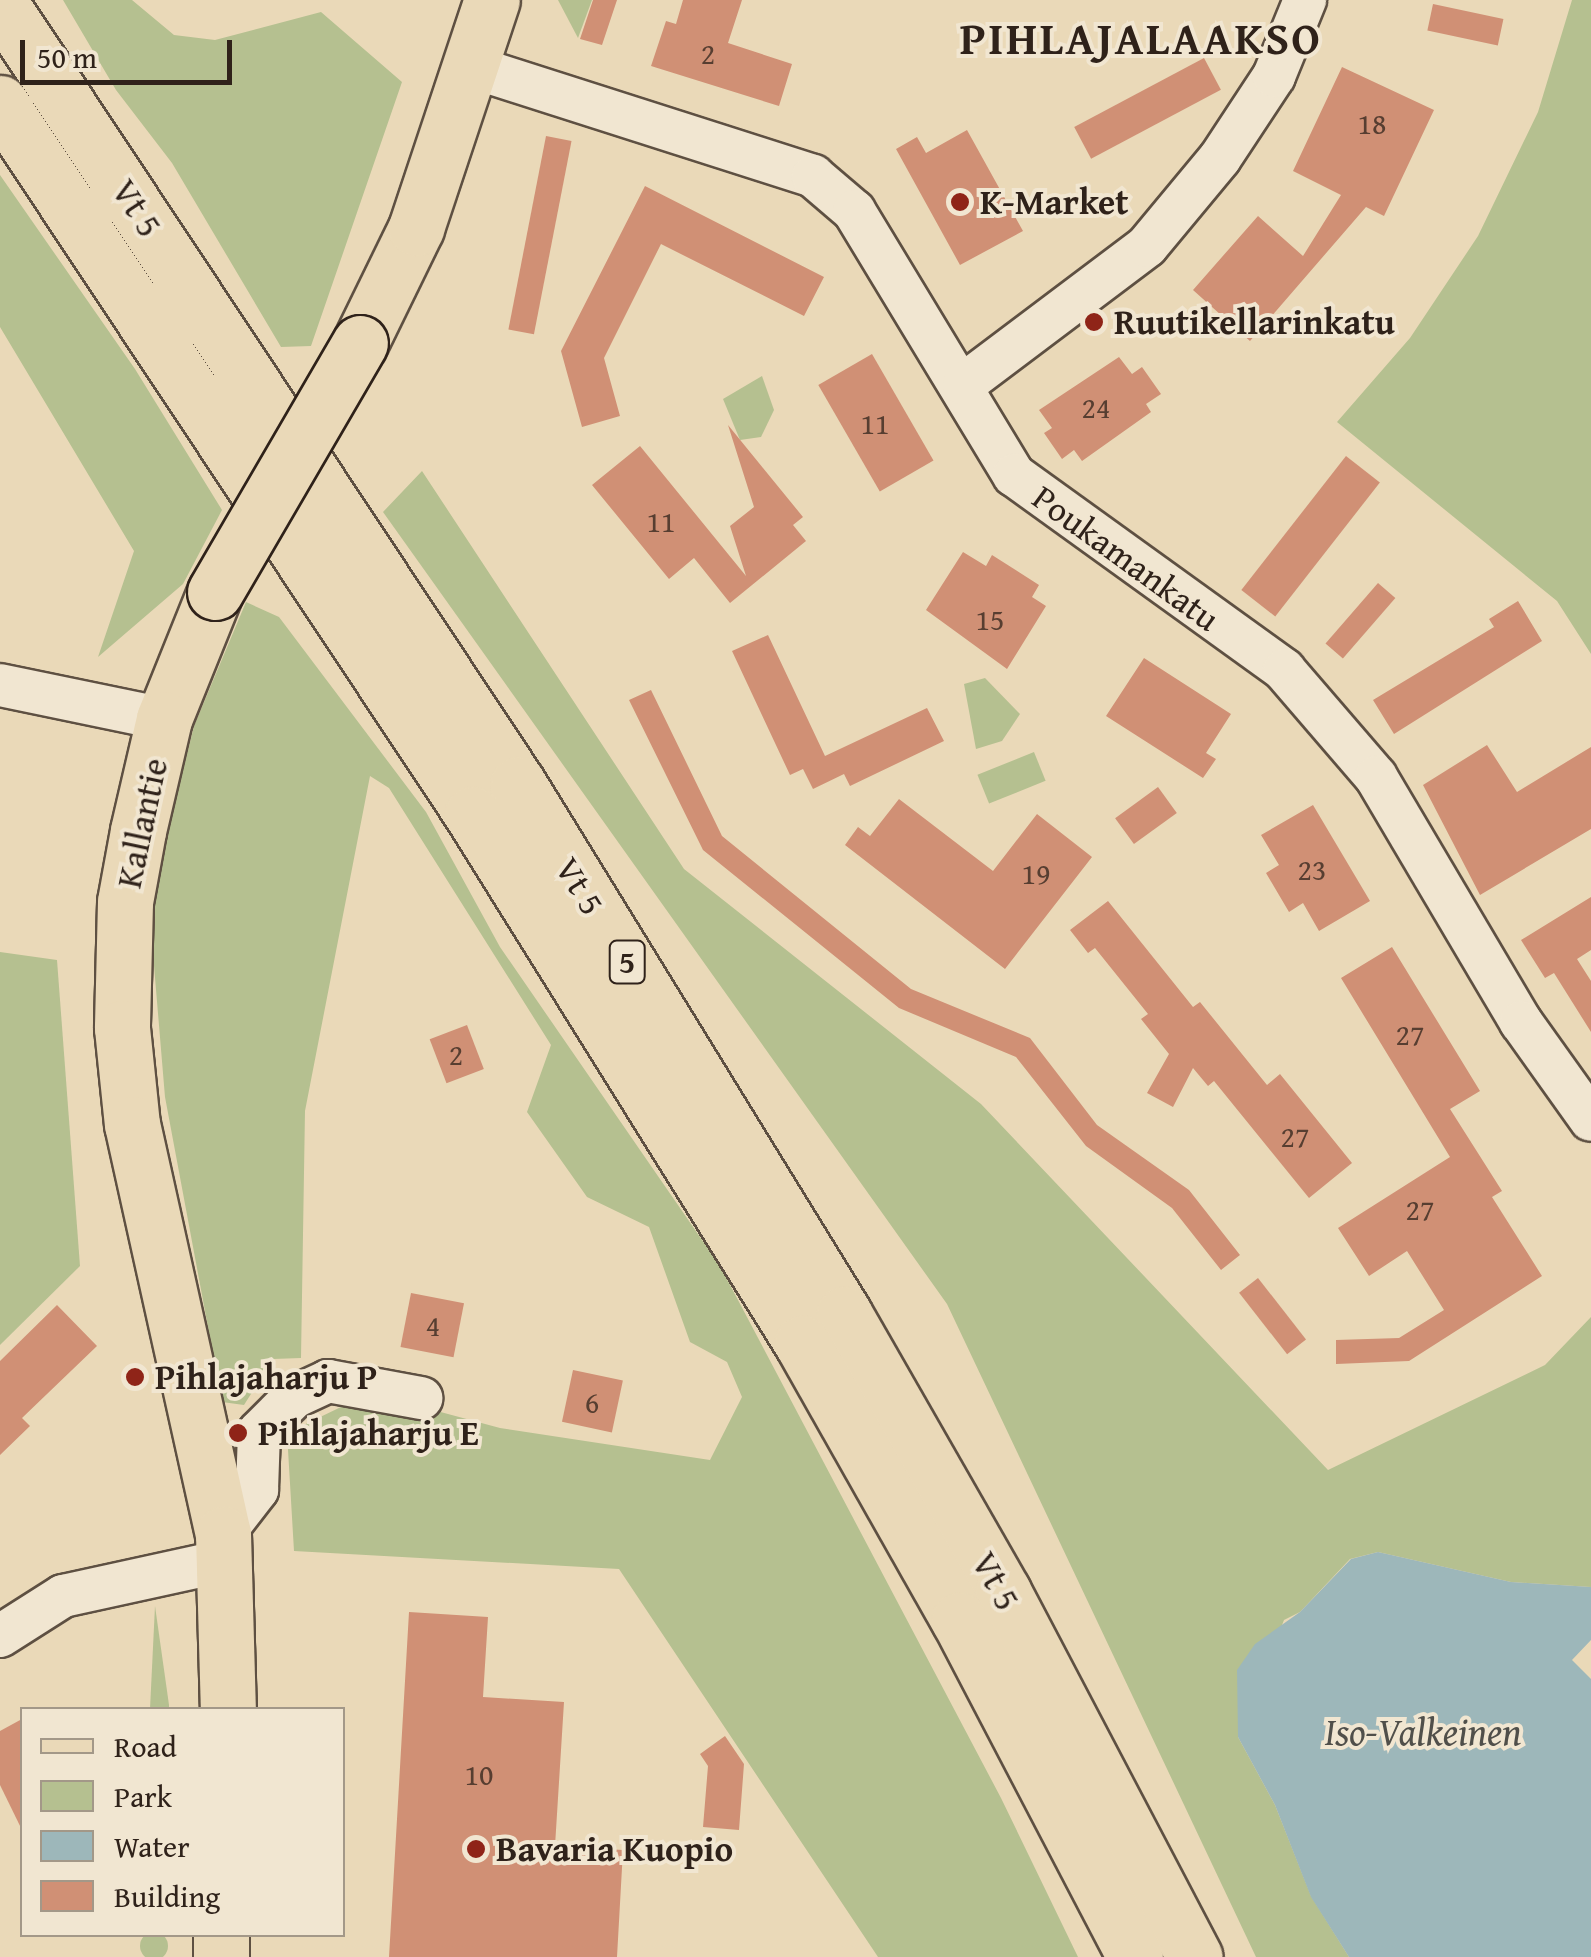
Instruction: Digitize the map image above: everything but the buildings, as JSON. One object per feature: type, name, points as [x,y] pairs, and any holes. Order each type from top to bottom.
[{"type":"main road","name":"Kallantie","points":[[228,1707],[224,1547],[132,1124],[122,1028],[125,902],[164,718],[215,592],[360,343],[416,228],[492,0]]},
{"type":"main road","name":"Vt 5","points":[[0,4],[518,784],[823,1281],[1003,1592],[1195,1957]]},
{"type":"main road","name":"Vt 5","points":[[0,103],[472,814],[802,1343],[959,1620],[1135,1957]]},
{"type":"street","points":[[964,384],[1147,246],[1220,158],[1274,76],[1305,0]]},
{"type":"street","name":"Poukamankatu","points":[[472,67],[813,176],[854,211],[964,384],[1014,475],[1284,670],[1376,777],[1521,1022],[1591,1120]]},
{"type":"street","points":[[0,685],[164,718]]},
{"type":"street","points":[[0,1636],[63,1596],[224,1547],[257,1490],[259,1432],[294,1397],[328,1381],[421,1398]]},
{"type":"green space","points":[[63,0],[132,0],[174,35],[215,40],[321,12],[402,82],[311,346],[281,347],[172,163],[116,90]]},
{"type":"green space","points":[[558,0],[592,0],[578,38]]},
{"type":"green space","points":[[1572,0],[1591,0],[1591,654],[1557,601],[1337,422],[1410,338],[1478,236],[1538,112]]},
{"type":"green space","points":[[0,175],[135,369],[222,510],[183,584],[98,657],[134,551],[0,327]]},
{"type":"green space","points":[[762,376],[774,410],[761,437],[740,440],[723,399]]},
{"type":"green space","points":[[422,471],[684,869],[981,1104],[1328,1470],[1545,1365],[1591,1317],[1591,1587],[1511,1582],[1378,1552],[1350,1559],[1300,1612],[1284,1620],[1238,1737],[1275,1805],[1311,1896],[1349,1957],[1256,1957],[947,1304],[383,512]]},
{"type":"green space","points":[[246,602],[279,617],[426,812],[500,947],[720,1266],[1001,1798],[1078,1957],[878,1957],[619,1569],[294,1551],[287,1433],[370,1393],[500,1428],[710,1460],[742,1397],[727,1362],[690,1342],[649,1227],[587,1197],[527,1112],[551,1045],[389,788],[370,776],[305,1111],[301,1358],[273,1359],[244,1405],[222,1402],[165,1097],[149,906],[194,726]]},
{"type":"green space","points":[[985,678],[1020,714],[1002,741],[976,749],[964,684]]},
{"type":"green space","points":[[1034,752],[1046,781],[989,804],[977,775]]},
{"type":"green space","points":[[0,952],[57,960],[80,1266],[0,1345]]},
{"type":"green space","points":[[155,1606],[169,1707],[150,1707]]},
{"type":"green space","points":[[143,1937],[165,1937],[167,1951],[161,1958],[147,1958],[141,1951]]},
{"type":"water","name":"Iso-Valkeinen","points":[[1378,1552],[1511,1582],[1591,1587],[1591,1640],[1572,1660],[1591,1679],[1591,1957],[1349,1957],[1311,1897],[1275,1805],[1238,1737],[1237,1670],[1255,1644],[1300,1612],[1351,1559]]},
{"type":"place","name":"K-Market","points":[[960,202]]},
{"type":"place","name":"Ruutikellarinkatu","points":[[1094,322]]},
{"type":"place","name":"Pihlajaharju P","points":[[135,1377]]},
{"type":"place","name":"Pihlajaharju E","points":[[238,1433]]},
{"type":"place","name":"Bavaria Kuopio","points":[[476,1849]]},
{"type":"district","name":"PIHLAJALAAKSO","points":[[1141,38]]}]
